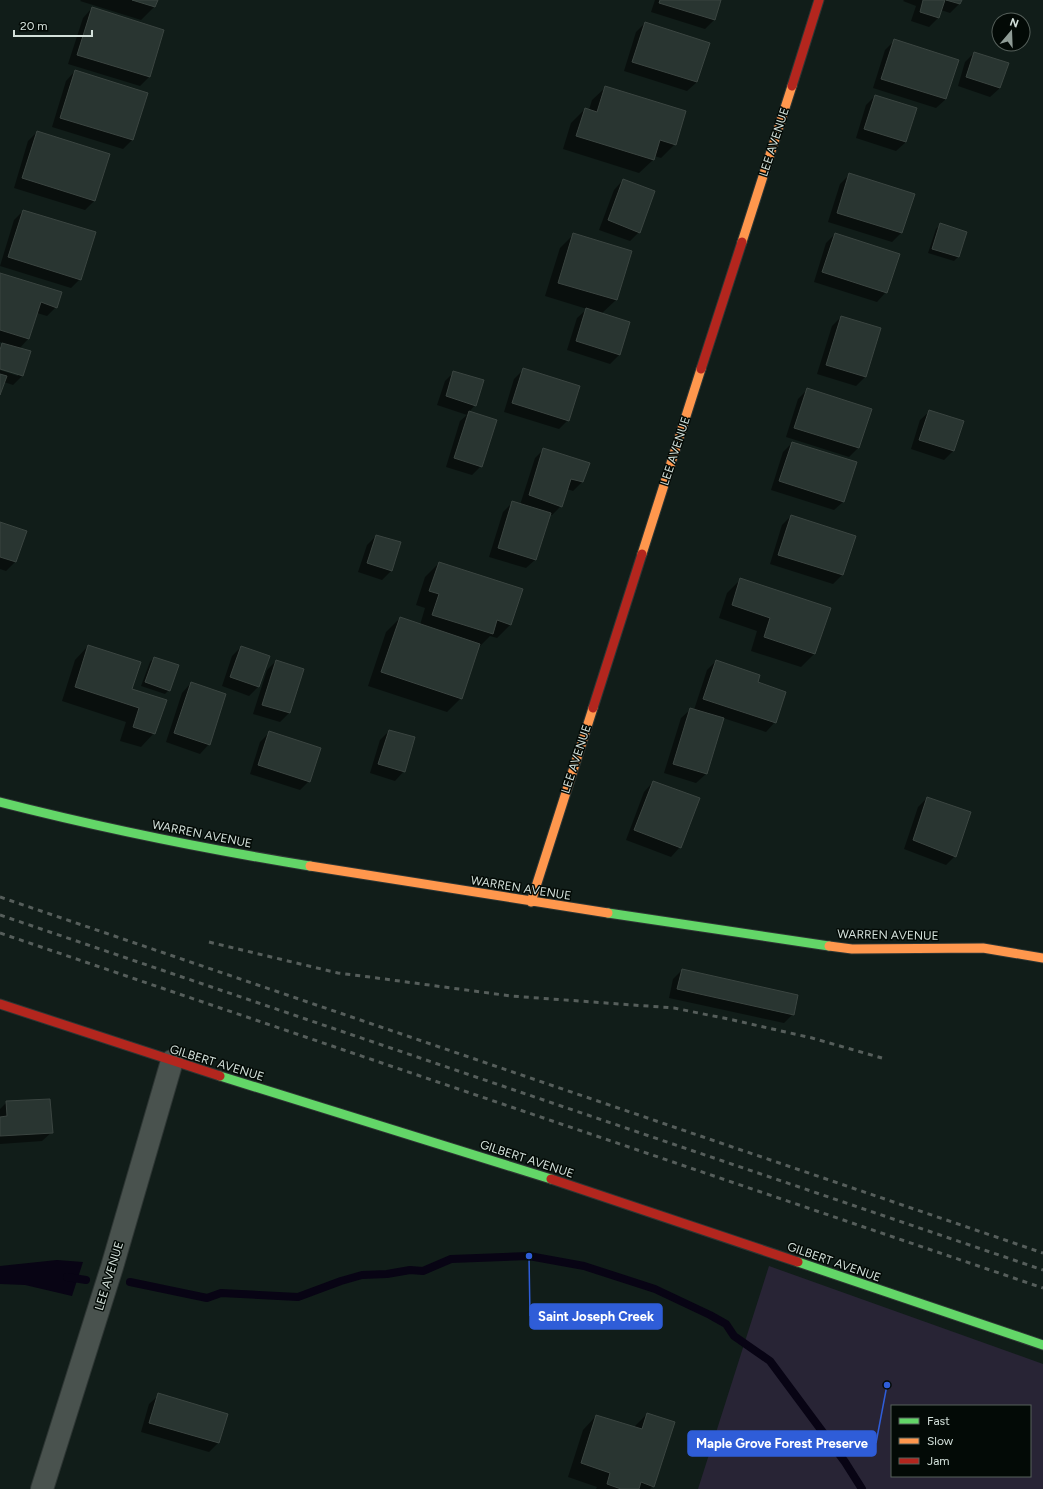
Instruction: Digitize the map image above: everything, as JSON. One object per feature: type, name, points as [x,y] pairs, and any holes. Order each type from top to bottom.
[{"type":"street","name":"LEE AVENUE","points":[[531,902],[819,0]]},
{"type":"street","name":"WARREN AVENUE","points":[[0,802],[70,820],[266,859],[531,902],[780,940],[852,949],[982,948],[1043,958]]},
{"type":"street","name":"GILBERT AVENUE","points":[[0,1004],[172,1062],[513,1166],[1043,1345]]},
{"type":"street","name":"LEE AVENUE","points":[[42,1489],[112,1267],[172,1062]]},
{"type":"shaded area","points":[[57,1260],[83,1262],[72,1296],[25,1285],[0,1284],[0,1266]]},
{"type":"shaded area","points":[[769,1266],[1043,1364],[1043,1489],[698,1489]]},
{"type":"building","points":[[132,0],[158,0],[155,7]]},
{"type":"building","points":[[660,0],[721,0],[715,20],[659,3]]},
{"type":"building","points":[[923,0],[945,0],[939,18],[920,12]]},
{"type":"building","points":[[946,0],[962,0],[960,4]]},
{"type":"building","points":[[92,7],[164,30],[150,77],[77,55]]},
{"type":"building","points":[[645,22],[710,43],[697,82],[632,62]]},
{"type":"building","points":[[894,39],[959,60],[946,99],[881,79]]},
{"type":"building","points":[[974,52],[1009,63],[1000,88],[966,77]]},
{"type":"building","points":[[75,70],[148,93],[133,140],[60,118]]},
{"type":"building","points":[[605,86],[686,111],[676,145],[660,140],[654,160],[576,136],[585,108],[597,112]]},
{"type":"building","points":[[875,95],[917,108],[906,142],[864,129]]},
{"type":"building","points":[[37,131],[110,154],[95,201],[22,178]]},
{"type":"building","points":[[849,173],[915,194],[902,233],[837,213]]},
{"type":"building","points":[[623,179],[655,191],[640,233],[608,220]]},
{"type":"building","points":[[23,210],[96,232],[81,280],[8,257]]},
{"type":"building","points":[[940,223],[967,232],[959,257],[932,249]]},
{"type":"building","points":[[573,233],[632,251],[617,300],[558,283]]},
{"type":"building","points":[[835,233],[900,254],[887,293],[822,272]]},
{"type":"building","points":[[0,273],[62,292],[57,308],[41,302],[29,339],[0,330]]},
{"type":"building","points":[[586,308],[630,322],[620,355],[576,341]]},
{"type":"building","points":[[841,316],[881,328],[866,377],[826,365]]},
{"type":"building","points":[[2,343],[31,351],[23,376],[0,369],[0,350]]},
{"type":"building","points":[[523,368],[580,386],[569,421],[512,403]]},
{"type":"building","points":[[453,371],[484,380],[476,406],[446,396]]},
{"type":"building","points":[[0,374],[7,376],[0,395]]},
{"type":"building","points":[[807,388],[872,409],[859,448],[794,428]]},
{"type":"building","points":[[929,410],[964,421],[954,451],[919,440]]},
{"type":"building","points":[[469,411],[497,420],[482,467],[454,458]]},
{"type":"building","points":[[792,442],[857,462],[844,502],[779,481]]},
{"type":"building","points":[[543,448],[590,463],[583,482],[571,479],[562,507],[529,495]]},
{"type":"building","points":[[512,501],[551,513],[536,560],[498,548]]},
{"type":"building","points":[[791,515],[856,536],[843,575],[778,555]]},
{"type":"building","points":[[0,522],[27,531],[16,562],[0,557]]},
{"type":"building","points":[[376,535],[401,542],[392,571],[367,563]]},
{"type":"building","points":[[439,562],[523,589],[511,625],[497,620],[493,634],[432,615],[439,594],[429,591]]},
{"type":"building","points":[[740,578],[831,608],[815,654],[764,637],[770,618],[732,605]]},
{"type":"building","points":[[400,617],[480,644],[462,699],[381,672]]},
{"type":"building","points":[[88,645],[141,662],[132,689],[167,700],[155,734],[133,727],[139,708],[75,687]]},
{"type":"building","points":[[241,646],[270,656],[259,687],[230,677]]},
{"type":"building","points":[[154,657],[179,665],[170,691],[145,682]]},
{"type":"building","points":[[276,660],[304,669],[290,713],[262,705]]},
{"type":"building","points":[[716,660],[760,675],[758,682],[786,692],[776,723],[703,699]]},
{"type":"building","points":[[191,682],[226,694],[210,745],[174,733]]},
{"type":"building","points":[[690,708],[724,718],[707,774],[673,764]]},
{"type":"building","points":[[389,730],[415,737],[405,772],[378,764]]},
{"type":"building","points":[[269,731],[321,748],[310,782],[258,765]]},
{"type":"building","points":[[653,781],[700,798],[681,848],[634,830]]},
{"type":"building","points":[[927,797],[971,812],[956,857],[913,840]]},
{"type":"building","points":[[682,969],[798,995],[794,1015],[677,989]]},
{"type":"building","points":[[50,1099],[53,1133],[0,1136],[0,1117],[7,1116],[6,1101]]},
{"type":"building","points":[[158,1393],[228,1414],[219,1443],[149,1423]]},
{"type":"building","points":[[647,1413],[675,1422],[654,1487],[641,1482],[639,1489],[621,1489],[607,1484],[610,1473],[581,1463],[596,1415],[642,1429]]},
{"type":"waterway","points":[[130,1282],[207,1298],[221,1293],[298,1297],[362,1275],[387,1274],[410,1270],[423,1271],[451,1259],[529,1256],[584,1266],[655,1289],[726,1324],[734,1336],[770,1361],[845,1462],[862,1489]]},
{"type":"waterway","points":[[67,1277],[86,1280]]},
{"type":"railway","points":[[0,897],[1043,1253]]},
{"type":"railway","points":[[0,915],[1043,1270]]},
{"type":"railway","points":[[0,933],[1043,1288]]},
{"type":"railway","points":[[209,942],[338,973],[511,996],[674,1008],[812,1038],[882,1058]]},
{"type":"traffic: fast","points":[[0,802],[77,821],[154,837],[310,866]]},
{"type":"traffic: fast","points":[[608,913],[829,946]]},
{"type":"traffic: fast","points":[[220,1076],[551,1179]]},
{"type":"traffic: fast","points":[[798,1262],[1043,1345]]},
{"type":"traffic: slow","points":[[742,242],[792,86]]},
{"type":"traffic: slow","points":[[642,554],[701,369]]},
{"type":"traffic: slow","points":[[531,902],[593,708]]},
{"type":"traffic: slow","points":[[310,866],[608,913]]},
{"type":"traffic: slow","points":[[829,946],[852,949],[983,948],[1043,958]]},
{"type":"traffic: jam","points":[[792,86],[819,0]]},
{"type":"traffic: jam","points":[[701,369],[742,242]]},
{"type":"traffic: jam","points":[[593,708],[642,554]]},
{"type":"traffic: jam","points":[[0,1004],[220,1076]]},
{"type":"traffic: jam","points":[[551,1179],[798,1262]]},
{"type":"place","name":"Saint Joseph Creek","points":[[529,1256]]},
{"type":"place","name":"Maple Grove Forest Preserve","points":[[887,1385]]}]
